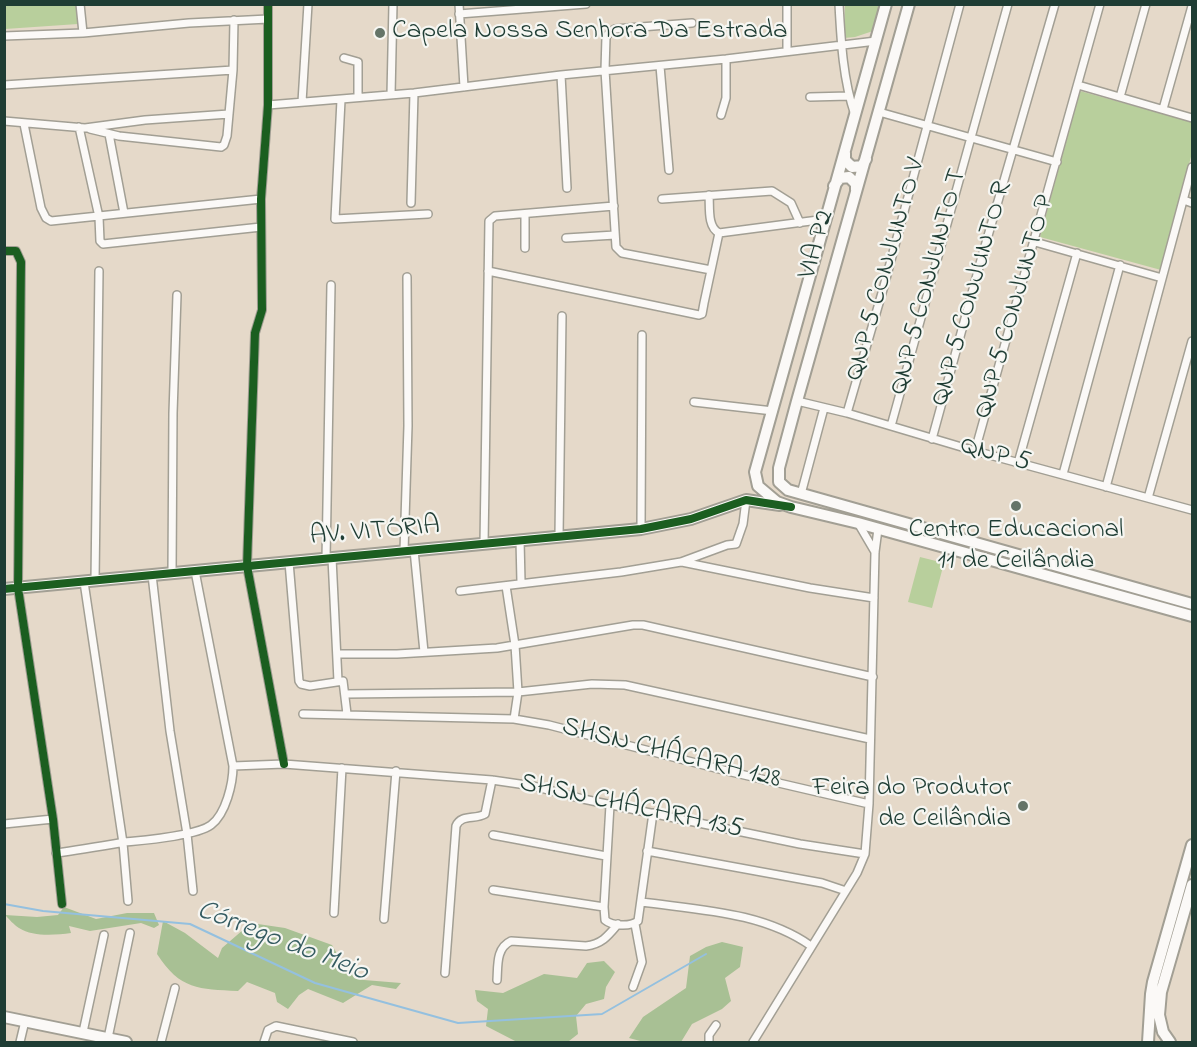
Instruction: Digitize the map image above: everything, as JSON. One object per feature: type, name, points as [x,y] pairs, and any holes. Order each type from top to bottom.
[{"type":"main road","name":"VIA P2","points":[[791,507],[777,502],[758,486],[755,472],[886,4]]},
{"type":"main road","name":"VIA P2","points":[[801,494],[788,490],[779,482],[779,468],[909,4]]},
{"type":"main road","points":[[845,150],[845,160],[852,167],[862,166],[867,156]]},
{"type":"main road","points":[[834,186],[840,178],[849,177],[856,184],[856,194]]},
{"type":"main road","points":[[755,472],[746,500],[791,507],[858,523],[1192,616]]},
{"type":"main road","points":[[801,494],[1192,604]]},
{"type":"main road","name":"AV. VITÓRIA","points":[[4,589],[641,529],[691,519],[746,500]]},
{"type":"main road","points":[[1148,1042],[1151,994],[1192,845]]},
{"type":"main road","points":[[1170,1042],[1163,1032],[1159,1016],[1161,992],[1192,885]]},
{"type":"main road","points":[[4,1017],[118,1041]]},
{"type":"street","points":[[80,4],[83,33]]},
{"type":"street","points":[[268,4],[268,105],[261,199],[262,310],[255,333],[247,566],[284,764]]},
{"type":"street","points":[[302,102],[308,4]]},
{"type":"street","points":[[391,95],[393,4]]},
{"type":"street","points":[[459,4],[464,87]]},
{"type":"street","points":[[459,14],[586,4]]},
{"type":"street","points":[[787,4],[787,51]]},
{"type":"street","points":[[839,4],[841,45],[849,96],[855,115]]},
{"type":"street","name":"QNP 5 CONJUNTO V","points":[[847,413],[884,286],[960,4]]},
{"type":"street","name":"QNP 5 CONJUNTO T","points":[[891,426],[1008,4]]},
{"type":"street","name":"QNP 5 CONJUNTO R","points":[[932,439],[1054,4]]},
{"type":"street","name":"QNP 5 CONJUNTO P","points":[[975,451],[1100,4]]},
{"type":"street","points":[[1120,97],[1146,4]]},
{"type":"street","points":[[1163,109],[1192,6]]},
{"type":"street","points":[[4,36],[83,33],[268,19]]},
{"type":"street","points":[[4,121],[82,128],[109,134],[220,147],[226,141],[229,114],[234,20]]},
{"type":"street","points":[[692,23],[615,30],[606,36],[605,70],[615,235],[616,247],[622,253],[711,270]]},
{"type":"street","points":[[268,105],[414,93],[876,41]]},
{"type":"street","points":[[344,58],[358,62],[358,98]]},
{"type":"street","points":[[720,115],[726,98],[726,59]]},
{"type":"street","points":[[660,66],[669,170]]},
{"type":"street","points":[[4,85],[233,70]]},
{"type":"street","points":[[561,75],[567,188]]},
{"type":"street","points":[[1078,85],[1192,118]]},
{"type":"street","points":[[411,203],[414,93]]},
{"type":"street","points":[[810,97],[849,96]]},
{"type":"street","points":[[341,100],[335,219],[428,214]]},
{"type":"street","points":[[879,112],[1057,162]]},
{"type":"street","points":[[82,128],[146,120],[229,114]]},
{"type":"street","points":[[24,124],[41,208],[46,218],[56,221],[261,199]]},
{"type":"street","points":[[82,128],[99,217],[100,241],[103,244],[261,227]]},
{"type":"street","points":[[109,134],[124,213]]},
{"type":"street","points":[[1106,487],[1192,167]]},
{"type":"street","points":[[662,199],[767,190],[787,199],[794,207],[800,223]]},
{"type":"street","points":[[709,195],[711,225],[714,231],[719,233],[826,219]]},
{"type":"street","points":[[1184,200],[1192,203]]},
{"type":"street","points":[[484,544],[489,221],[495,216],[614,206]]},
{"type":"street","points":[[525,214],[525,248]]},
{"type":"street","points":[[488,271],[699,315],[702,314],[719,233]]},
{"type":"street","points":[[566,238],[615,235]]},
{"type":"street","points":[[1035,242],[1162,278]]},
{"type":"street","points":[[8,250],[19,254],[21,262],[18,588],[53,819],[62,904]]},
{"type":"street","points":[[1018,463],[1077,253]]},
{"type":"street","points":[[1063,474],[1120,265]]},
{"type":"street","points":[[99,271],[89,581],[123,843],[128,901]]},
{"type":"street","points":[[407,277],[409,551],[424,652]]},
{"type":"street","points":[[331,285],[329,558],[338,681]]},
{"type":"street","points":[[172,573],[173,413],[177,295]]},
{"type":"street","points":[[559,536],[562,316]]},
{"type":"street","points":[[641,529],[642,335]]},
{"type":"street","points":[[1148,498],[1192,341]]},
{"type":"street","name":"QNP 5","points":[[797,401],[847,413],[1106,487],[1192,508]]},
{"type":"street","points":[[694,402],[773,411]]},
{"type":"street","points":[[801,494],[824,408]]},
{"type":"street","points":[[460,591],[621,572],[681,562],[727,545],[736,544],[743,524],[746,500]]},
{"type":"street","points":[[858,523],[875,552]]},
{"type":"street","points":[[753,1042],[857,873],[865,855],[869,804],[875,552],[878,529]]},
{"type":"street","points":[[520,540],[521,582]]},
{"type":"street","points":[[289,562],[298,676],[301,684],[305,686],[343,681],[347,714]]},
{"type":"street","points":[[681,562],[810,588],[874,598]]},
{"type":"street","points":[[56,853],[187,834],[210,826],[218,817],[228,798],[233,778],[233,766],[195,571]]},
{"type":"street","points":[[152,575],[170,731],[187,834],[193,891]]},
{"type":"street","points":[[507,586],[515,645],[518,692],[514,719]]},
{"type":"street","points":[[337,654],[424,652],[515,645],[643,625],[873,677]]},
{"type":"street","points":[[346,694],[518,692],[592,684],[625,685],[870,739]]},
{"type":"street","name":"SHSN CHÁCARA 128","points":[[303,714],[514,719],[549,725],[727,771],[869,804]]},
{"type":"street","name":"SHSN CHÁCARA 135","points":[[233,766],[284,764],[492,780],[533,786],[610,805],[865,855]]},
{"type":"street","points":[[334,914],[342,768]]},
{"type":"street","points":[[384,919],[396,771]]},
{"type":"street","points":[[445,973],[456,826],[464,818],[483,816],[488,807],[492,780]]},
{"type":"street","points":[[610,805],[604,907],[606,922],[635,924]]},
{"type":"street","points":[[633,987],[642,962],[635,924],[638,921],[642,902],[652,813]]},
{"type":"street","points":[[4,824],[53,819]]},
{"type":"street","points":[[493,835],[606,856]]},
{"type":"street","points":[[647,851],[822,883],[846,891]]},
{"type":"street","points":[[494,890],[604,907]]},
{"type":"street","points":[[642,902],[730,915],[773,925],[792,933],[811,946]]},
{"type":"street","points":[[497,980],[499,953],[504,944],[511,941],[597,945],[618,924]]},
{"type":"street","points":[[118,1041],[130,933]]},
{"type":"street","points":[[82,1032],[104,935]]},
{"type":"street","points":[[161,1042],[175,988]]},
{"type":"street","points":[[20,1042],[25,1021]]},
{"type":"street","points":[[709,1042],[709,1035],[716,1025]]},
{"type":"street","points":[[265,1040],[268,1030],[276,1026],[352,1042]]},
{"type":"green space","points":[[4,5],[78,5],[78,24],[5,29]]},
{"type":"green space","points":[[845,5],[881,5],[873,31],[844,38]]},
{"type":"green space","points":[[1080,91],[1192,122],[1192,153],[1161,270],[1040,237]]},
{"type":"green space","points":[[920,557],[944,563],[932,608],[908,602]]},
{"type":"green space","points":[[64,907],[96,919],[127,913],[154,913],[159,925],[154,928],[141,923],[90,931],[69,926],[71,933],[44,935],[25,931],[5,915],[37,917],[58,915]]},
{"type":"green space","points":[[163,921],[185,933],[218,958],[222,948],[251,923],[285,928],[332,945],[347,971],[364,980],[401,983],[396,989],[372,985],[343,1003],[308,989],[299,995],[288,1009],[277,1002],[275,993],[247,982],[238,991],[201,988],[182,981],[174,975],[157,954]]},
{"type":"green space","points":[[722,942],[743,947],[740,967],[725,978],[731,1001],[722,1009],[692,1024],[681,1042],[644,1042],[629,1038],[643,1017],[686,988],[690,956],[706,947]]},
{"type":"green space","points":[[604,961],[615,972],[606,987],[604,999],[586,1004],[576,1016],[578,1034],[569,1041],[517,1042],[486,1026],[488,1009],[477,1001],[475,990],[503,993],[544,974],[577,978],[587,963]]},
{"type":"waterway","name":"Córrego do Meio","points":[[4,904],[43,911],[190,924],[315,983],[458,1023],[602,1014],[706,954]]},
{"type":"cycle path","points":[[268,4],[268,105],[261,199],[262,310],[255,333],[247,566],[284,764]]},
{"type":"cycle path","points":[[4,251],[16,251],[21,262],[18,588],[53,819],[62,904]]},
{"type":"cycle path","points":[[4,589],[641,529],[691,519],[746,500],[791,507]]},
{"type":"place","name":"Capela Nossa Senhora Da Estrada","points":[[380,33]]},
{"type":"place","name":"Centro Educacional 11 de Ceilândia","points":[[1016,506]]},
{"type":"place","name":"Feira do Produtor de Ceilândia","points":[[1023,806]]}]
